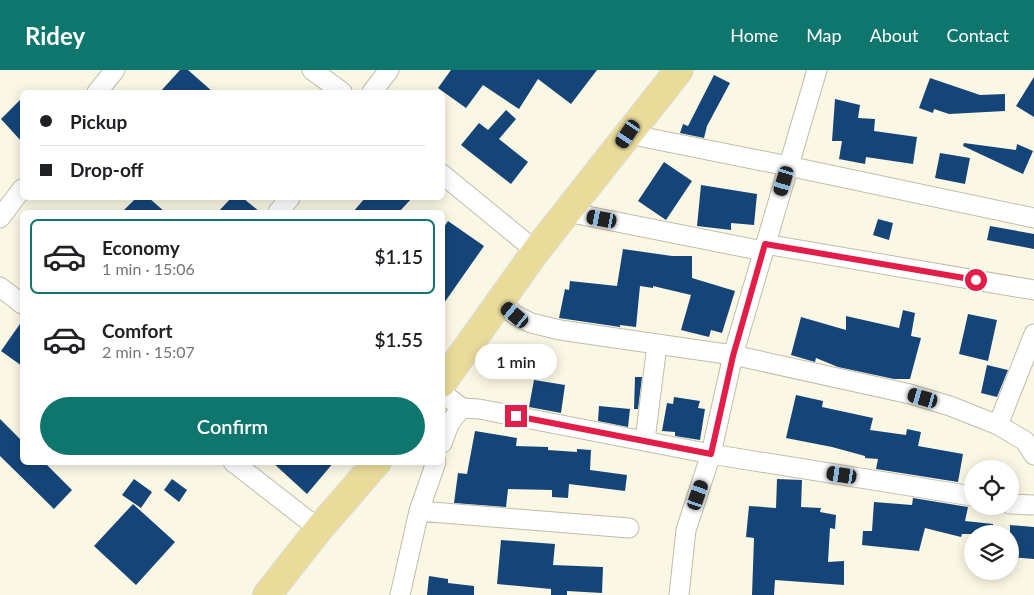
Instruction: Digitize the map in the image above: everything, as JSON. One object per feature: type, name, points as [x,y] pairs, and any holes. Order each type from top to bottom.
[{"type":"main road","points":[[445,378],[536,251],[679,70]]},
{"type":"main road","points":[[267,595],[319,529],[374,465]]},
{"type":"street","points":[[100,90],[115,70]]},
{"type":"street","points":[[312,70],[339,90]]},
{"type":"street","points":[[374,90],[390,70]]},
{"type":"street","points":[[678,595],[686,530],[711,454],[733,356],[817,70]]},
{"type":"street","points":[[628,134],[1034,218]]},
{"type":"street","points":[[445,176],[536,251]]},
{"type":"street","points":[[0,218],[20,192]]},
{"type":"street","points":[[280,210],[288,200]]},
{"type":"street","points":[[567,212],[764,247],[1034,290]]},
{"type":"street","points":[[0,288],[20,303]]},
{"type":"street","points":[[499,301],[515,315],[531,323],[560,330],[733,356],[910,394],[950,406],[998,424],[1025,441],[1034,455]]},
{"type":"street","points":[[998,424],[1034,334]]},
{"type":"street","points":[[645,440],[658,345]]},
{"type":"street","points":[[445,395],[462,408],[479,409],[711,454],[964,495]]},
{"type":"street","points":[[445,435],[450,422],[462,408]]},
{"type":"street","points":[[237,465],[319,529]]},
{"type":"street","points":[[400,595],[419,511],[435,465]]},
{"type":"street","points":[[1019,504],[1034,505]]},
{"type":"street","points":[[419,511],[629,528]]},
{"type":"building","points":[[180,70],[188,70],[211,90],[162,90]]},
{"type":"building","points":[[451,70],[597,70],[571,104],[538,79],[519,109],[483,85],[466,108],[445,93],[445,90],[438,88]]},
{"type":"building","points":[[714,75],[730,83],[707,126],[704,138],[680,133],[683,124],[688,126]]},
{"type":"building","points":[[1034,77],[1034,117],[1016,106]]},
{"type":"building","points":[[930,78],[980,95],[1005,94],[1005,111],[949,114],[934,109],[933,113],[919,108]]},
{"type":"building","points":[[835,99],[860,105],[858,118],[875,119],[874,131],[917,137],[913,164],[866,157],[865,164],[839,159],[842,141],[832,141]]},
{"type":"building","points":[[20,100],[20,140],[1,119]]},
{"type":"building","points":[[506,110],[516,119],[499,139],[528,162],[511,184],[461,145],[479,123],[488,130]]},
{"type":"building","points":[[964,143],[1016,150],[1017,144],[1033,151],[1023,174],[963,146]]},
{"type":"building","points":[[940,153],[970,158],[965,184],[935,178]]},
{"type":"building","points":[[664,162],[692,181],[666,220],[638,201]]},
{"type":"building","points":[[701,185],[757,194],[754,225],[731,223],[731,230],[697,226]]},
{"type":"building","points":[[134,200],[151,200],[163,210],[124,210]]},
{"type":"building","points":[[229,200],[245,200],[258,210],[220,210]]},
{"type":"building","points":[[363,200],[410,200],[401,210],[355,210]]},
{"type":"building","points":[[878,219],[893,223],[889,240],[873,235]]},
{"type":"building","points":[[448,221],[484,246],[445,302],[445,226]]},
{"type":"building","points":[[990,226],[1034,234],[1034,249],[987,240]]},
{"type":"building","points":[[623,249],[672,256],[692,256],[692,278],[735,291],[722,333],[711,330],[709,337],[681,330],[691,295],[653,286],[653,288],[640,286],[636,327],[620,325],[620,327],[559,318],[565,289],[569,290],[570,281],[617,286]]},
{"type":"building","points":[[903,310],[915,313],[911,336],[921,338],[910,379],[894,379],[838,367],[816,358],[815,362],[791,355],[801,317],[846,330],[846,316],[899,328]]},
{"type":"building","points":[[968,314],[997,320],[988,361],[959,354]]},
{"type":"building","points":[[20,324],[20,365],[1,351]]},
{"type":"building","points":[[987,365],[1008,370],[997,397],[981,393]]},
{"type":"building","points":[[635,377],[642,377],[638,409],[634,409]]},
{"type":"building","points":[[534,380],[565,385],[561,413],[529,407]]},
{"type":"building","points":[[796,395],[823,401],[822,407],[873,418],[870,430],[906,435],[907,429],[921,432],[918,446],[963,454],[958,482],[876,469],[878,459],[865,458],[865,456],[832,447],[786,438]]},
{"type":"building","points":[[674,397],[700,401],[698,408],[705,409],[700,440],[675,436],[675,432],[662,431],[667,403],[673,404]]},
{"type":"building","points":[[599,406],[630,409],[628,427],[598,421]]},
{"type":"building","points":[[0,419],[20,439],[20,465],[47,465],[72,490],[54,509],[0,456]]},
{"type":"building","points":[[475,431],[517,438],[516,446],[548,447],[548,450],[577,452],[577,449],[591,450],[590,470],[627,475],[625,491],[569,484],[568,498],[552,497],[552,490],[508,489],[506,507],[454,503],[458,473],[467,474]]},
{"type":"building","points":[[275,465],[331,465],[307,494]]},
{"type":"building","points":[[134,479],[152,492],[141,508],[122,495]]},
{"type":"building","points":[[172,479],[187,490],[179,502],[164,490]]},
{"type":"building","points":[[777,479],[802,480],[801,507],[821,508],[820,512],[836,515],[835,529],[830,528],[828,562],[844,561],[844,585],[775,580],[774,595],[752,595],[754,538],[746,537],[749,506],[776,508]]},
{"type":"building","points":[[913,498],[964,506],[964,515],[966,515],[965,521],[993,525],[964,525],[964,534],[961,537],[925,528],[919,551],[862,545],[863,531],[872,531],[874,502],[912,505]]},
{"type":"building","points":[[133,504],[175,542],[136,585],[94,546]]},
{"type":"building","points":[[1019,526],[1034,527],[1034,559],[1019,558]]},
{"type":"building","points":[[501,540],[555,544],[553,565],[603,567],[602,593],[567,591],[567,595],[551,595],[551,589],[497,584]]},
{"type":"building","points":[[429,576],[448,579],[448,583],[474,586],[474,595],[427,595]]},
{"type":"route","points":[[516,416],[711,454],[733,356],[765,244],[976,280]]}]
